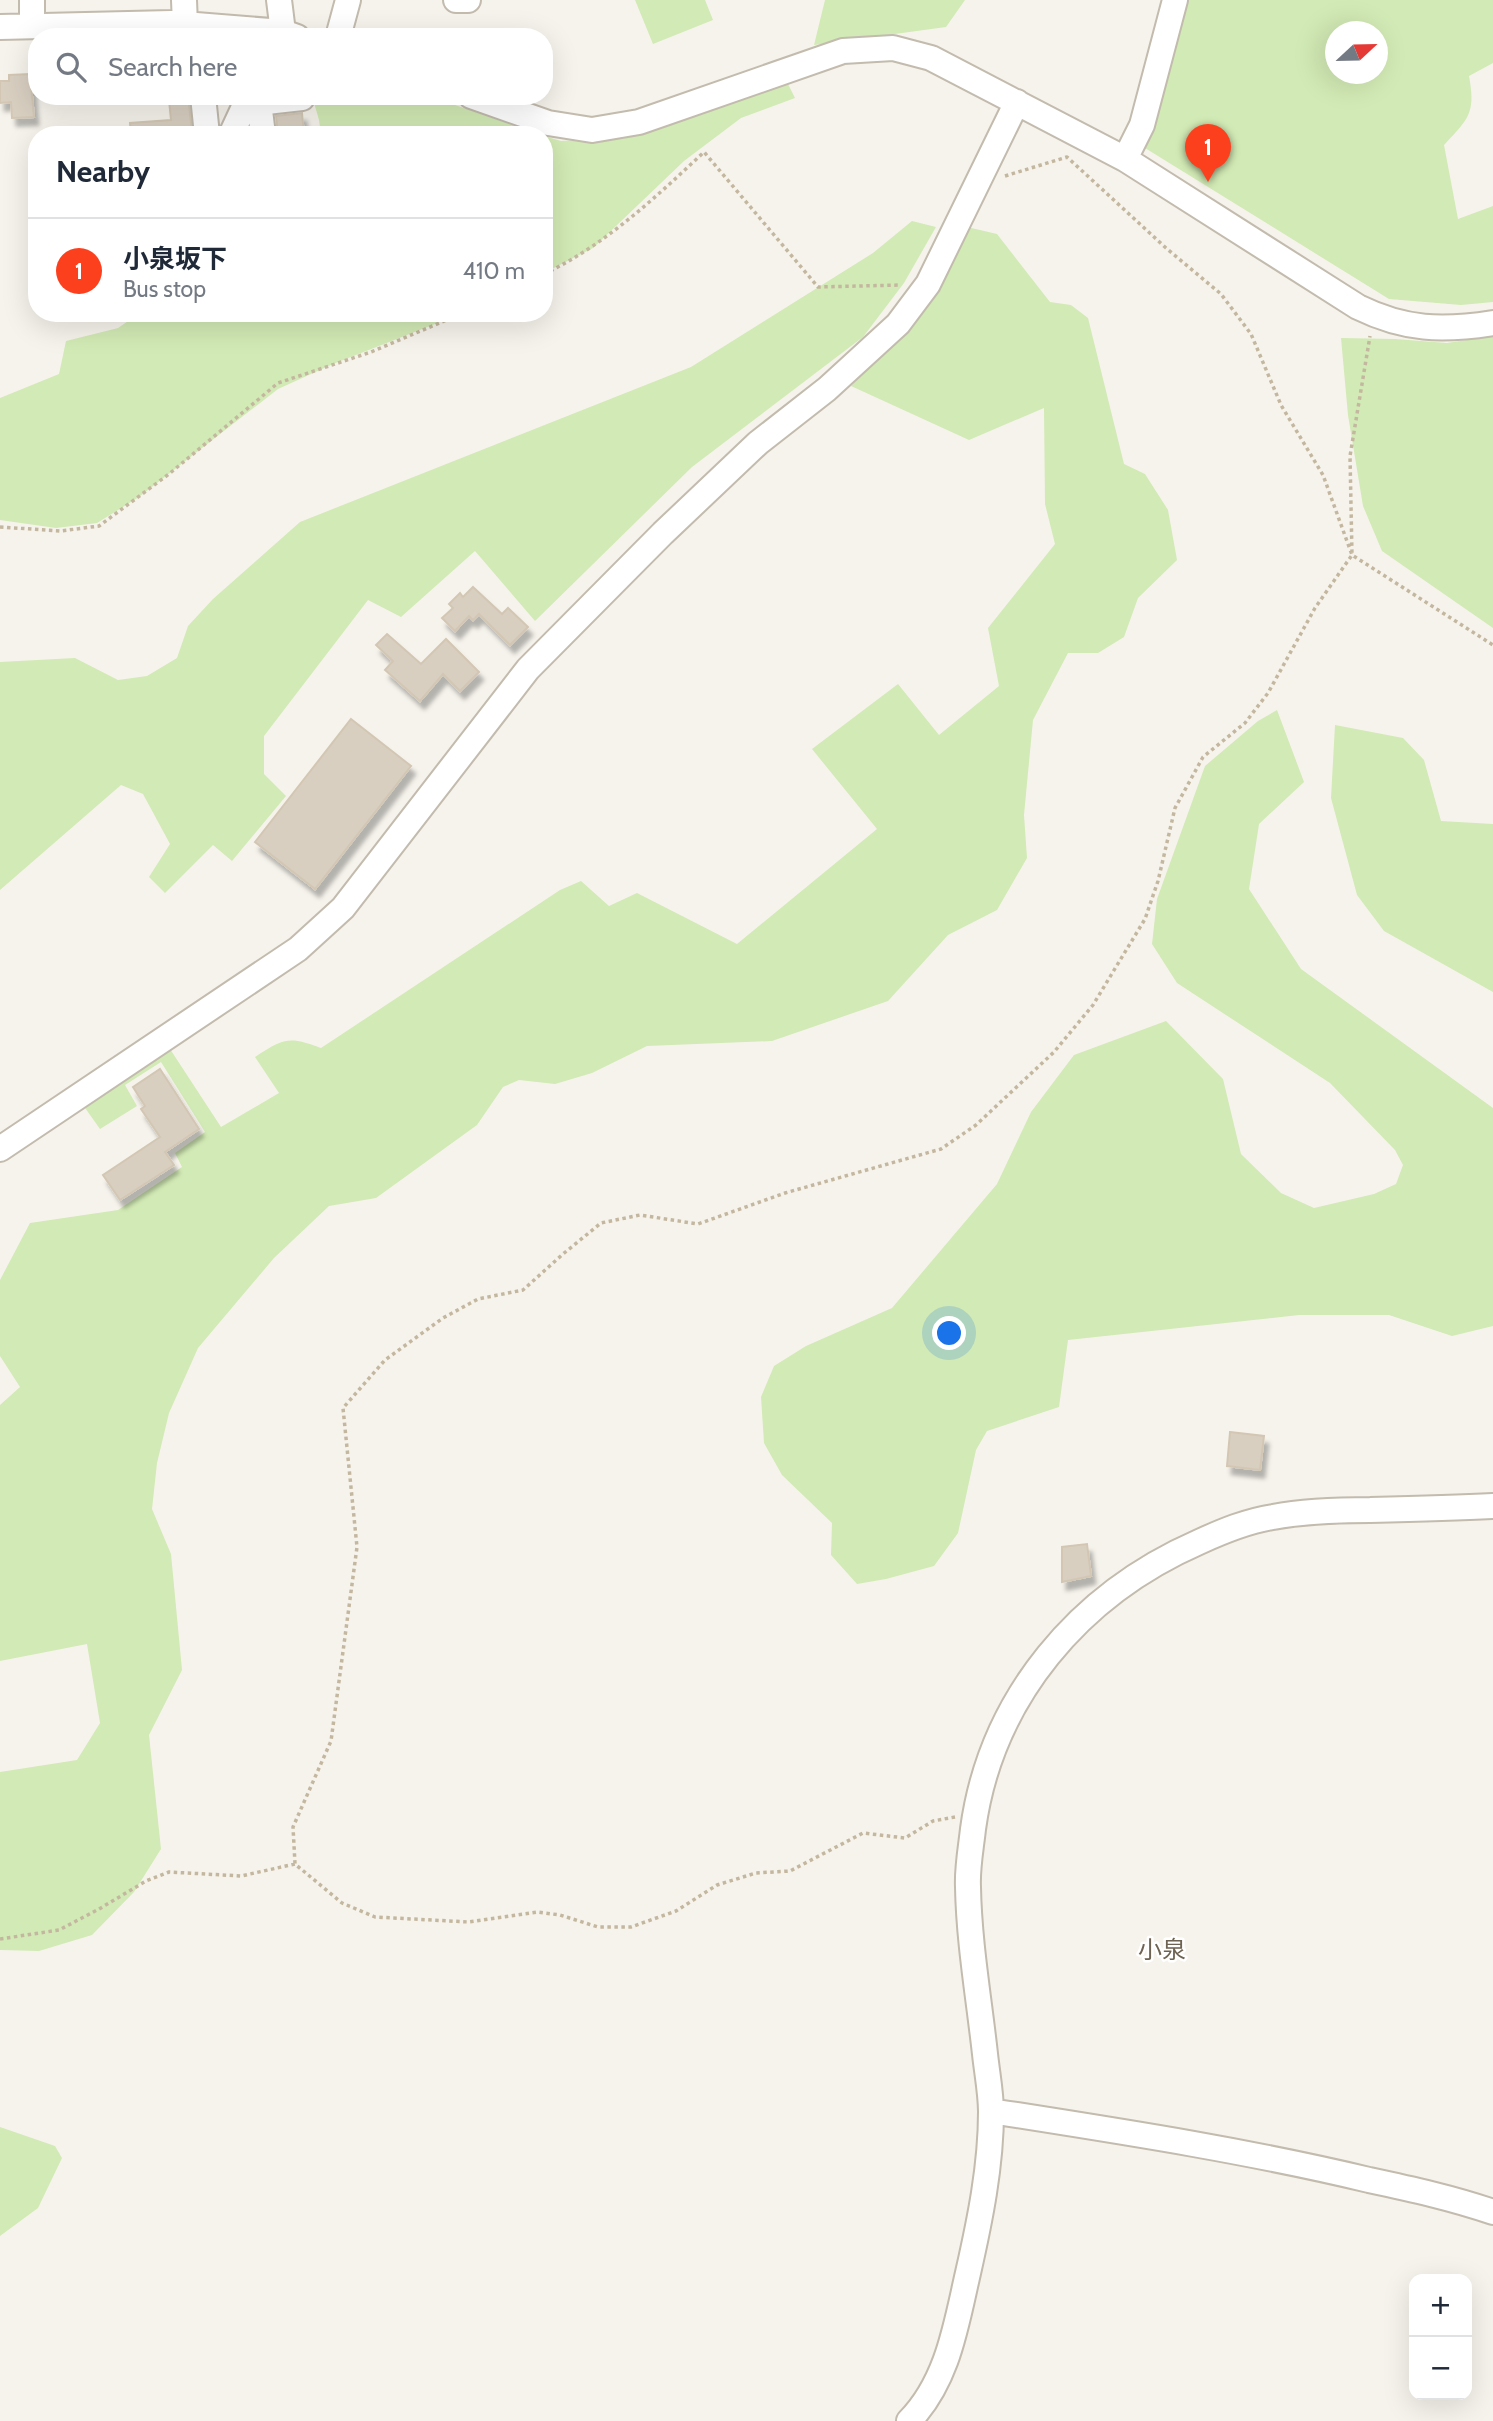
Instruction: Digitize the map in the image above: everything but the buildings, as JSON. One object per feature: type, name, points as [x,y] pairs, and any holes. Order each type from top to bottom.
[{"type":"street","points":[[32,0],[32,26]]},
{"type":"street","points":[[184,0],[192,28]]},
{"type":"street","points":[[279,0],[288,28]]},
{"type":"street","points":[[340,28],[348,0]]},
{"type":"street","points":[[456,0],[468,0]]},
{"type":"street","points":[[1125,159],[1142,125],[1175,0]]},
{"type":"street","points":[[0,27],[139,28]]},
{"type":"street","points":[[497,105],[548,123],[592,130],[639,122],[843,51],[893,48],[931,58],[1125,159],[1346,300],[1373,314],[1398,324],[1434,328],[1493,323]]},
{"type":"street","points":[[0,1149],[298,949],[343,908],[527,668],[758,443],[827,389],[898,324],[928,284],[1017,102]]},
{"type":"street","points":[[203,105],[206,126]]},
{"type":"street","points":[[235,126],[247,105]]},
{"type":"street","points":[[259,105],[261,126]]},
{"type":"street","points":[[909,2421],[922,2407],[947,2358],[984,2199],[991,2111],[967,1883],[975,1817],[984,1776],[1003,1727],[1038,1669],[1082,1618],[1139,1573],[1172,1553],[1241,1524],[1273,1517],[1345,1510],[1493,1506]]},
{"type":"street","points":[[991,2111],[1202,2145],[1312,2166],[1463,2202],[1493,2212]]},
{"type":"path","points":[[553,270],[573,260],[649,204],[704,152],[818,287],[928,284]]},
{"type":"path","points":[[976,185],[1068,157],[1166,248],[1221,294],[1251,334],[1281,405],[1323,475],[1352,555],[1493,645]]},
{"type":"path","points":[[975,1817],[958,1816],[933,1821],[905,1838],[863,1833],[790,1871],[756,1873],[717,1885],[676,1911],[631,1927],[598,1927],[560,1915],[537,1912],[469,1922],[375,1917],[342,1903],[295,1864],[293,1827],[331,1741],[357,1547],[343,1408],[386,1360],[443,1318],[478,1299],[523,1290],[601,1223],[640,1215],[698,1224],[785,1193],[941,1149],[976,1125],[1054,1052],[1093,1006],[1145,919],[1158,881],[1175,808],[1203,757],[1245,723],[1268,693],[1315,608],[1352,555],[1349,456],[1373,314]]},
{"type":"path","points":[[0,527],[61,531],[99,526],[169,474],[278,383],[371,352],[442,322]]},
{"type":"path","points":[[0,1939],[59,1930],[146,1881],[169,1872],[241,1876],[295,1864]]},
{"type":"green space","points":[[635,0],[705,0],[713,20],[653,44]]},
{"type":"green space","points":[[825,0],[965,0],[946,27],[814,45]]},
{"type":"green space","points":[[1184,0],[1493,0],[1493,63],[1469,76],[1471,99],[1468,115],[1444,145],[1458,219],[1493,206],[1493,302],[1461,305],[1389,299],[1145,148]]},
{"type":"green space","points":[[788,84],[795,98],[741,118],[684,161],[593,248],[553,268],[553,139],[561,141],[629,137]]},
{"type":"green space","points":[[315,105],[455,105],[516,126],[320,126]]},
{"type":"green space","points":[[912,221],[936,227],[904,283],[863,337],[692,467],[535,621],[475,551],[401,617],[368,600],[264,736],[264,774],[286,796],[232,861],[213,845],[165,893],[149,877],[170,844],[143,794],[121,785],[0,890],[0,662],[75,658],[118,680],[147,676],[177,658],[188,626],[213,599],[300,522],[691,367],[873,253]]},
{"type":"green space","points":[[967,227],[997,234],[1050,302],[1071,305],[1088,318],[1124,464],[1145,474],[1168,510],[1177,560],[1138,598],[1124,637],[1098,653],[1068,653],[1033,720],[1024,815],[1027,858],[997,910],[948,935],[888,1001],[772,1041],[647,1046],[592,1073],[555,1084],[519,1080],[503,1087],[477,1125],[376,1198],[329,1206],[274,1258],[198,1348],[169,1413],[157,1463],[152,1509],[171,1554],[182,1670],[149,1735],[161,1849],[134,1892],[92,1935],[39,1951],[0,1950],[0,1772],[77,1760],[100,1723],[87,1644],[0,1661],[0,1405],[20,1387],[0,1356],[0,1280],[30,1223],[118,1210],[182,1167],[175,1153],[205,1132],[161,1062],[125,1085],[137,1106],[100,1129],[83,1105],[170,1049],[221,1127],[279,1093],[255,1057],[287,1041],[321,1048],[560,890],[581,881],[609,906],[637,893],[737,944],[877,829],[812,749],[898,684],[939,735],[999,686],[988,628],[1055,544],[1045,504],[1044,408],[969,440],[851,386],[921,315]]},
{"type":"green space","points":[[127,322],[440,322],[278,389],[139,497],[97,523],[56,528],[0,520],[0,398],[59,374],[66,341],[118,328]]},
{"type":"green space","points":[[1493,336],[1493,628],[1382,551],[1363,506],[1348,415],[1341,338],[1447,343]]},
{"type":"green space","points":[[1277,710],[1304,782],[1259,824],[1249,889],[1301,969],[1493,1108],[1493,1326],[1452,1336],[1389,1315],[1299,1315],[1068,1340],[1059,1407],[987,1431],[976,1450],[958,1533],[934,1566],[857,1584],[831,1555],[832,1523],[782,1475],[764,1443],[761,1397],[774,1366],[806,1346],[892,1308],[997,1184],[1031,1112],[1074,1055],[1166,1021],[1223,1079],[1241,1154],[1281,1193],[1314,1208],[1374,1194],[1396,1184],[1403,1165],[1395,1150],[1330,1083],[1177,983],[1152,944],[1157,899],[1205,766],[1258,721]]},
{"type":"green space","points":[[1335,725],[1403,738],[1424,760],[1441,821],[1493,824],[1493,992],[1384,931],[1357,895],[1331,798]]},
{"type":"green space","points":[[0,2127],[55,2146],[62,2158],[38,2208],[0,2236]]},
{"type":"place","name":"小泉坂下","points":[[1208,182]]},
{"type":"district","name":"小泉","points":[[1162,1949]]}]
